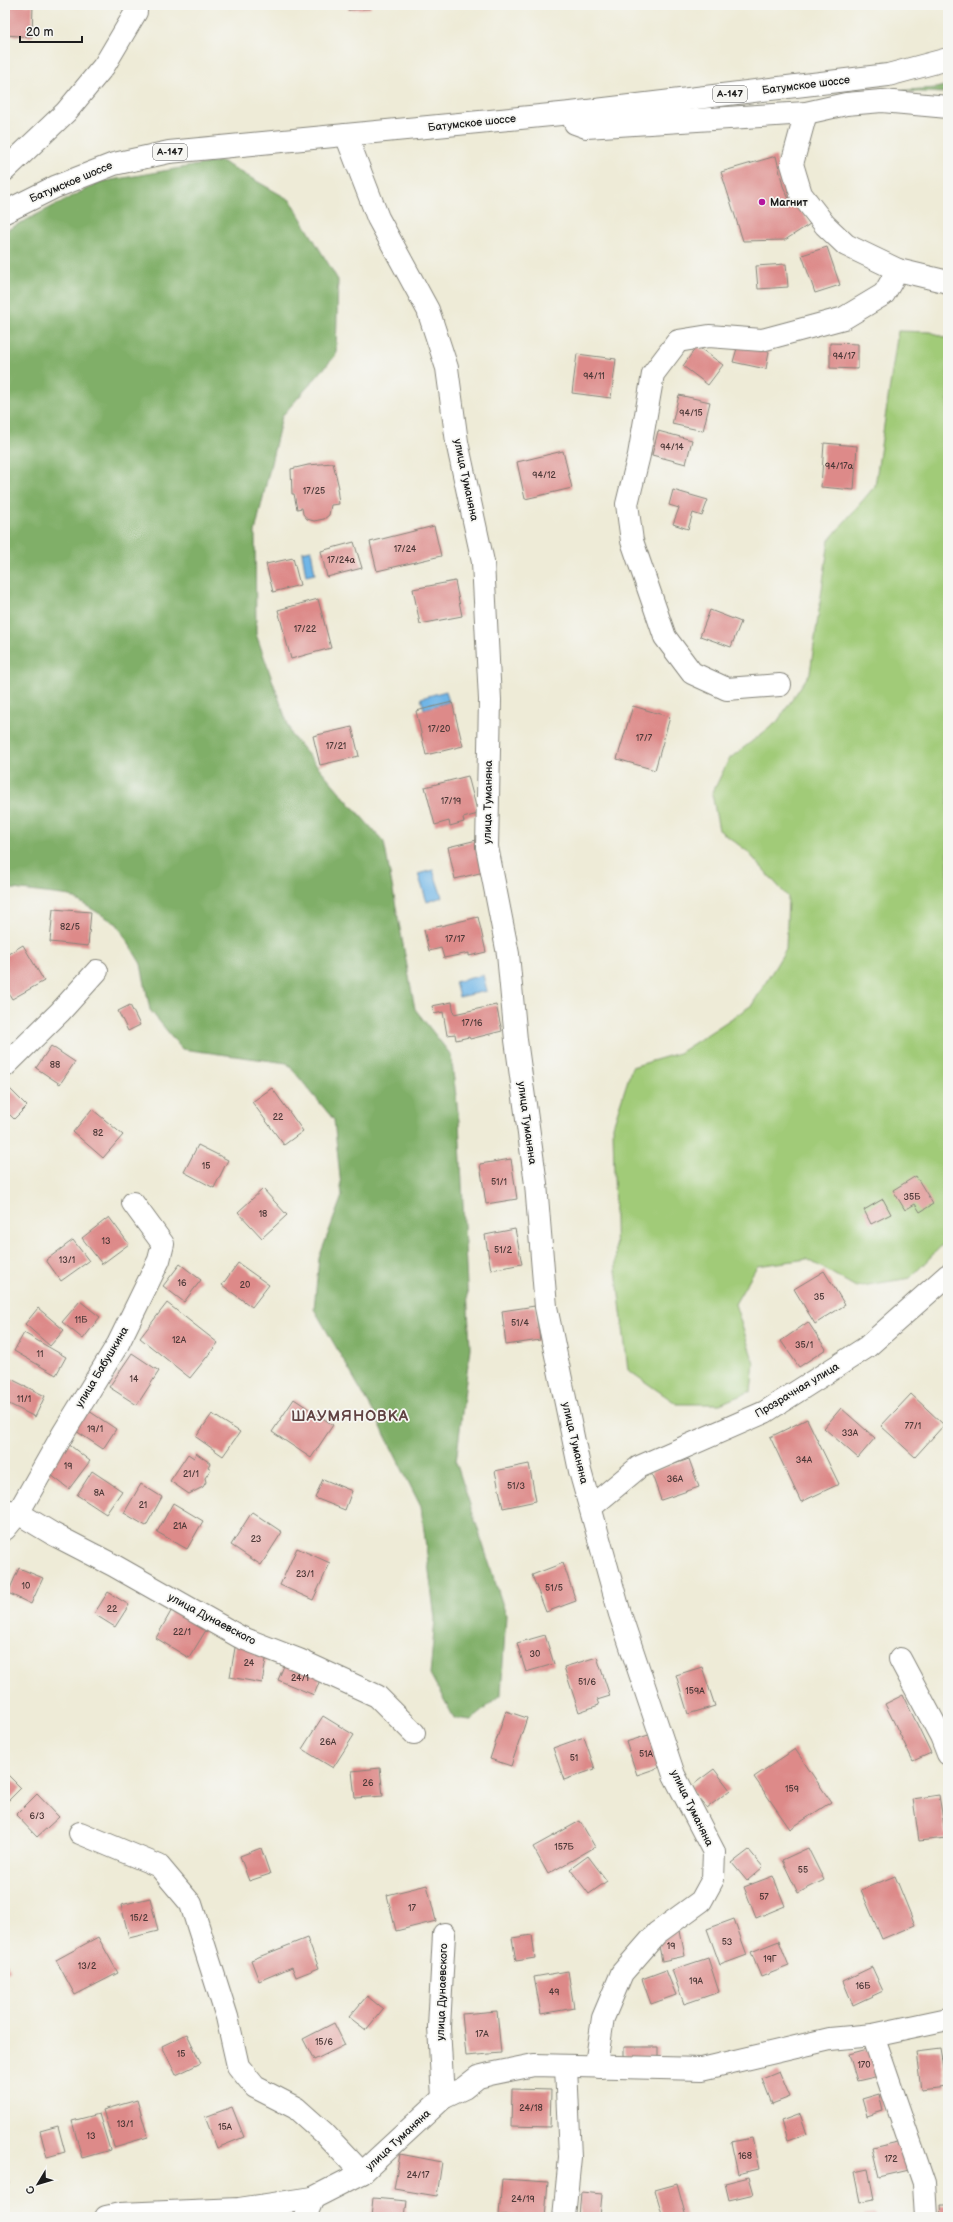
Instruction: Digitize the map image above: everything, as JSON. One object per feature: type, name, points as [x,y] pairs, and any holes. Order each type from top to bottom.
[{"type":"main road","points":[[5,170],[66,112],[104,66],[136,12],[135,5]]},
{"type":"main road","name":"Батумское шоссе","points":[[5,212],[55,187],[114,164],[169,152],[571,113],[888,75],[948,59]]},
{"type":"main road","points":[[571,113],[575,123],[586,127],[806,113],[846,104],[882,101],[948,107]]},
{"type":"main road","points":[[806,113],[792,164],[800,194],[825,224],[846,245],[898,270],[948,282]]},
{"type":"main road","name":"улица Туманяна","points":[[346,136],[378,218],[428,310],[444,361],[457,442],[483,562],[490,700],[487,847],[508,954],[516,1040],[536,1184],[546,1307],[580,1471],[620,1614],[674,1775],[714,1852],[713,1879],[701,1901],[657,1933],[622,1974],[603,2018],[597,2058],[600,2067]]},
{"type":"main road","points":[[780,685],[727,689],[692,673],[665,637],[632,541],[627,504],[639,455],[653,374],[678,341],[709,336],[762,340],[844,318],[884,294],[898,270]]},
{"type":"main road","points":[[5,1066],[60,1012],[97,971]]},
{"type":"main road","name":"улица Бабушкина","points":[[9,1517],[64,1432],[118,1344],[159,1260],[163,1244],[134,1203]]},
{"type":"main road","name":"Прозрачная улица","points":[[591,1506],[639,1467],[765,1412],[867,1347],[948,1275]]},
{"type":"main road","name":"улица Дунаевского","points":[[9,1517],[53,1534],[113,1565],[240,1637],[299,1660],[377,1696],[414,1733]]},
{"type":"main road","points":[[900,1660],[941,1736],[948,1754]]},
{"type":"main road","points":[[80,1833],[159,1866],[191,1904],[227,2017],[238,2066],[255,2087],[296,2108],[324,2133],[362,2173]]},
{"type":"main road","name":"улица Дунаевского","points":[[443,2098],[439,2027],[444,1934]]},
{"type":"main road","name":"улица Туманяна","points":[[106,2217],[120,2214],[309,2207],[362,2173],[443,2098],[464,2088],[478,2077],[534,2065],[566,2067],[702,2069],[830,2039],[873,2035],[948,2019]]},
{"type":"main road","points":[[873,2035],[924,2183],[926,2217]]},
{"type":"main road","points":[[564,2217],[570,2157],[566,2067]]},
{"type":"green space","points":[[948,85],[948,93],[895,91],[936,88]]},
{"type":"green space","points":[[221,161],[290,200],[338,280],[336,355],[282,416],[255,532],[256,634],[292,736],[384,842],[415,1009],[451,1055],[459,1121],[470,1348],[456,1462],[506,1615],[501,1695],[471,1720],[454,1718],[430,1674],[435,1619],[421,1507],[374,1413],[314,1309],[319,1258],[342,1196],[334,1120],[287,1063],[182,1049],[150,1010],[141,964],[117,924],[70,896],[5,888],[5,231],[100,182]]},
{"type":"green space","points":[[898,331],[931,332],[948,339],[948,1239],[910,1278],[856,1287],[807,1259],[757,1266],[735,1304],[754,1363],[751,1391],[720,1404],[677,1404],[628,1370],[616,1270],[613,1126],[632,1067],[679,1053],[752,1005],[786,949],[788,897],[747,851],[719,830],[712,794],[729,759],[777,722],[810,673],[829,540],[875,486]]},
{"type":"water","points":[[311,550],[315,574],[306,576],[302,552]]},
{"type":"water","points":[[446,691],[449,702],[424,709],[421,698]]},
{"type":"water","points":[[433,870],[442,897],[427,902],[418,874]]},
{"type":"water","points":[[483,975],[487,991],[459,997],[455,982]]},
{"type":"building","points":[[5,5],[33,5],[32,37],[5,35]]},
{"type":"building","points":[[348,5],[370,5],[371,8],[348,10]]},
{"type":"building","points":[[776,156],[783,186],[789,199],[792,197],[810,224],[785,240],[743,241],[721,172]]},
{"type":"building","points":[[827,247],[840,285],[815,293],[802,255]]},
{"type":"building","points":[[786,264],[788,287],[758,289],[756,266]]},
{"type":"building","points":[[830,343],[858,344],[858,369],[830,368]]},
{"type":"building","points":[[738,345],[769,352],[766,369],[733,362]]},
{"type":"building","points":[[697,346],[723,365],[708,385],[683,366]]},
{"type":"building","points":[[577,354],[616,359],[611,398],[572,393]]},
{"type":"building","points":[[679,395],[710,402],[703,431],[672,424]]},
{"type":"building","points":[[658,431],[692,440],[686,464],[652,455]]},
{"type":"building","points":[[824,443],[857,446],[854,490],[821,487]]},
{"type":"building","points":[[563,451],[572,488],[525,499],[517,462]]},
{"type":"building","points":[[333,463],[339,488],[337,488],[339,504],[331,505],[329,515],[324,519],[314,521],[307,519],[303,514],[302,508],[297,509],[294,494],[292,494],[291,469],[308,465]]},
{"type":"building","points":[[673,490],[708,500],[702,516],[693,513],[688,529],[673,524],[679,508],[669,505]]},
{"type":"building","points":[[434,526],[441,556],[377,571],[370,542]]},
{"type":"building","points":[[354,542],[362,568],[327,577],[321,551]]},
{"type":"building","points":[[293,558],[300,585],[273,592],[266,564]]},
{"type":"building","points":[[455,581],[462,616],[420,624],[413,589]]},
{"type":"building","points":[[318,599],[331,648],[291,659],[278,610]]},
{"type":"building","points":[[710,610],[741,622],[731,647],[700,636]]},
{"type":"building","points":[[452,702],[463,746],[426,755],[416,711]]},
{"type":"building","points":[[633,706],[670,717],[655,770],[617,759]]},
{"type":"building","points":[[352,727],[359,756],[320,765],[313,736]]},
{"type":"building","points":[[468,776],[478,814],[463,818],[464,822],[450,826],[449,821],[435,825],[425,787]]},
{"type":"building","points":[[481,839],[488,871],[455,879],[448,847]]},
{"type":"building","points":[[53,909],[91,912],[88,946],[50,942]]},
{"type":"building","points":[[478,917],[486,952],[469,956],[469,953],[444,958],[441,948],[429,951],[424,930]]},
{"type":"building","points":[[23,945],[44,981],[12,999],[5,987],[5,956]]},
{"type":"building","points":[[452,1002],[454,1014],[496,1005],[502,1031],[470,1039],[469,1037],[456,1040],[455,1034],[447,1035],[443,1012],[434,1014],[432,1006]]},
{"type":"building","points":[[130,1005],[140,1025],[128,1031],[118,1011]]},
{"type":"building","points":[[51,1046],[75,1062],[60,1084],[36,1068]]},
{"type":"building","points":[[272,1088],[303,1131],[284,1145],[252,1102]]},
{"type":"building","points":[[10,1089],[27,1106],[14,1119],[5,1110],[5,1094]]},
{"type":"building","points":[[92,1109],[123,1135],[103,1158],[73,1132]]},
{"type":"building","points":[[198,1145],[228,1160],[214,1188],[184,1172]]},
{"type":"building","points":[[511,1159],[517,1199],[486,1204],[480,1164]]},
{"type":"building","points":[[916,1176],[933,1204],[920,1212],[915,1204],[905,1210],[893,1190]]},
{"type":"building","points":[[263,1189],[287,1215],[262,1238],[238,1212]]},
{"type":"building","points":[[883,1199],[891,1214],[871,1224],[864,1210]]},
{"type":"building","points":[[109,1217],[129,1244],[102,1264],[82,1238]]},
{"type":"building","points":[[515,1229],[522,1264],[491,1270],[485,1235]]},
{"type":"building","points":[[73,1240],[89,1261],[61,1281],[46,1260]]},
{"type":"building","points":[[238,1263],[269,1285],[252,1307],[222,1285]]},
{"type":"building","points":[[180,1264],[201,1280],[184,1302],[163,1286]]},
{"type":"building","points":[[824,1271],[845,1305],[815,1324],[794,1289]]},
{"type":"building","points":[[80,1301],[100,1317],[83,1339],[62,1322]]},
{"type":"building","points":[[167,1303],[218,1343],[190,1378],[140,1338]]},
{"type":"building","points":[[535,1306],[540,1340],[506,1345],[502,1311]]},
{"type":"building","points":[[38,1308],[64,1330],[50,1346],[25,1324]]},
{"type":"building","points":[[808,1322],[826,1349],[799,1367],[781,1341]]},
{"type":"building","points":[[24,1333],[66,1357],[56,1375],[14,1351]]},
{"type":"building","points":[[132,1353],[159,1371],[137,1405],[109,1387]]},
{"type":"building","points":[[5,1376],[45,1396],[35,1417],[5,1402]]},
{"type":"building","points":[[911,1394],[944,1425],[915,1457],[881,1426]]},
{"type":"building","points":[[294,1399],[333,1425],[311,1458],[272,1432]]},
{"type":"building","points":[[841,1408],[875,1438],[858,1458],[824,1428]]},
{"type":"building","points":[[86,1409],[116,1429],[103,1449],[73,1429]]},
{"type":"building","points":[[212,1414],[240,1432],[223,1456],[196,1437]]},
{"type":"building","points":[[807,1419],[839,1484],[801,1502],[770,1437]]},
{"type":"building","points":[[67,1443],[90,1461],[69,1489],[46,1471]]},
{"type":"building","points":[[196,1453],[210,1463],[208,1467],[211,1469],[205,1478],[206,1482],[203,1487],[189,1494],[170,1481],[188,1454],[194,1458]]},
{"type":"building","points":[[689,1459],[699,1487],[661,1500],[651,1472]]},
{"type":"building","points":[[529,1464],[536,1501],[503,1508],[495,1471]]},
{"type":"building","points":[[92,1471],[122,1491],[106,1514],[77,1495]]},
{"type":"building","points":[[323,1479],[352,1491],[345,1510],[315,1498]]},
{"type":"building","points":[[141,1484],[162,1497],[146,1526],[124,1513]]},
{"type":"building","points":[[173,1503],[203,1521],[187,1549],[157,1532]]},
{"type":"building","points":[[252,1512],[282,1532],[261,1565],[231,1545]]},
{"type":"building","points":[[297,1548],[330,1563],[313,1600],[280,1585]]},
{"type":"building","points":[[563,1563],[576,1601],[546,1612],[532,1575]]},
{"type":"building","points":[[19,1568],[43,1578],[31,1604],[8,1593]]},
{"type":"building","points":[[108,1592],[129,1605],[115,1627],[94,1614]]},
{"type":"building","points":[[174,1606],[208,1627],[189,1658],[156,1638]]},
{"type":"building","points":[[545,1635],[554,1664],[526,1672],[517,1643]]},
{"type":"building","points":[[236,1642],[268,1648],[262,1683],[230,1677]]},
{"type":"building","points":[[597,1657],[610,1696],[597,1700],[599,1705],[579,1712],[564,1667]]},
{"type":"building","points":[[286,1661],[322,1675],[314,1695],[278,1680]]},
{"type":"building","points":[[702,1667],[715,1706],[688,1714],[676,1675]]},
{"type":"building","points":[[903,1695],[931,1753],[913,1761],[885,1704]]},
{"type":"building","points":[[506,1711],[527,1718],[511,1766],[490,1759]]},
{"type":"building","points":[[323,1716],[354,1735],[333,1768],[302,1749]]},
{"type":"building","points":[[655,1733],[666,1765],[637,1775],[626,1742]]},
{"type":"building","points":[[584,1737],[595,1769],[564,1780],[553,1748]]},
{"type":"building","points":[[795,1749],[831,1802],[790,1829],[754,1777]]},
{"type":"building","points":[[380,1768],[383,1796],[355,1798],[352,1771]]},
{"type":"building","points":[[714,1769],[730,1790],[707,1808],[690,1787]]},
{"type":"building","points":[[5,1772],[21,1788],[5,1804]]},
{"type":"building","points":[[37,1794],[59,1817],[37,1837],[16,1815]]},
{"type":"building","points":[[939,1795],[946,1838],[919,1841],[913,1799]]},
{"type":"building","points":[[580,1821],[595,1847],[548,1874],[533,1847]]},
{"type":"building","points":[[261,1848],[270,1874],[249,1881],[240,1856]]},
{"type":"building","points":[[808,1848],[824,1880],[798,1893],[782,1860]]},
{"type":"building","points":[[749,1850],[763,1867],[747,1881],[732,1863]]},
{"type":"building","points":[[588,1856],[607,1881],[589,1894],[570,1869]]},
{"type":"building","points":[[773,1876],[785,1906],[756,1918],[744,1887]]},
{"type":"building","points":[[895,1876],[915,1925],[882,1939],[861,1890]]},
{"type":"building","points":[[427,1885],[436,1921],[396,1931],[387,1895]]},
{"type":"building","points":[[150,1898],[158,1931],[129,1938],[121,1905]]},
{"type":"building","points":[[734,1919],[747,1955],[720,1965],[707,1929]]},
{"type":"building","points":[[680,1931],[685,1956],[662,1961],[657,1936]]},
{"type":"building","points":[[532,1935],[535,1958],[516,1961],[512,1938]]},
{"type":"building","points":[[98,1937],[118,1973],[75,1995],[56,1960]]},
{"type":"building","points":[[307,1938],[319,1968],[296,1977],[292,1967],[259,1981],[251,1960]]},
{"type":"building","points":[[779,1941],[789,1966],[761,1977],[751,1952]]},
{"type":"building","points":[[708,1958],[719,1992],[684,2004],[672,1970]]},
{"type":"building","points":[[5,1959],[10,1971],[5,1973]]},
{"type":"building","points":[[872,1967],[883,1991],[853,2005],[843,1981]]},
{"type":"building","points":[[666,1970],[676,1995],[651,2004],[642,1979]]},
{"type":"building","points":[[568,1971],[574,2008],[541,2014],[534,1977]]},
{"type":"building","points":[[367,1996],[383,2009],[366,2030],[349,2017]]},
{"type":"building","points":[[497,2011],[501,2053],[466,2056],[462,2014]]},
{"type":"building","points":[[334,2023],[345,2045],[314,2060],[303,2039]]},
{"type":"building","points":[[187,2034],[201,2063],[176,2075],[162,2046]]},
{"type":"building","points":[[624,2047],[658,2047],[658,2057],[624,2056]]},
{"type":"building","points":[[871,2048],[879,2076],[857,2081],[849,2054]]},
{"type":"building","points":[[940,2049],[946,2087],[921,2090],[916,2052]]},
{"type":"building","points":[[779,2071],[790,2097],[772,2104],[762,2078]]},
{"type":"building","points":[[512,2089],[551,2090],[550,2127],[511,2126]]},
{"type":"building","points":[[879,2094],[883,2111],[867,2116],[862,2099]]},
{"type":"building","points":[[137,2100],[148,2137],[114,2147],[103,2110]]},
{"type":"building","points":[[232,2107],[244,2137],[217,2148],[205,2117]]},
{"type":"building","points":[[99,2114],[110,2150],[82,2158],[72,2121]]},
{"type":"building","points":[[800,2114],[807,2134],[787,2141],[781,2121]]},
{"type":"building","points":[[58,2126],[65,2152],[47,2157],[40,2131]]},
{"type":"building","points":[[752,2138],[759,2169],[738,2174],[731,2142]]},
{"type":"building","points":[[902,2141],[909,2170],[879,2177],[872,2148]]},
{"type":"building","points":[[400,2154],[442,2162],[437,2196],[394,2189]]},
{"type":"building","points":[[868,2169],[874,2199],[860,2202],[854,2172]]},
{"type":"building","points":[[5,2171],[9,2183],[5,2184]]},
{"type":"building","points":[[749,2177],[754,2194],[729,2200],[725,2183]]},
{"type":"building","points":[[502,2179],[548,2182],[545,2217],[499,2215]]},
{"type":"building","points":[[677,2184],[686,2217],[663,2217],[655,2190]]},
{"type":"building","points":[[581,2192],[602,2194],[600,2217],[579,2217]]},
{"type":"building","points":[[373,2198],[407,2201],[405,2217],[371,2217]]},
{"type":"building","points":[[940,2205],[948,2205],[948,2217],[941,2217]]},
{"type":"building","points":[[875,2214],[875,2217],[865,2217],[865,2216]]},
{"type":"place","name":"Магнит","points":[[762,202]]},
{"type":"district","name":"ШАУМЯНОВКА","points":[[350,1416]]}]
